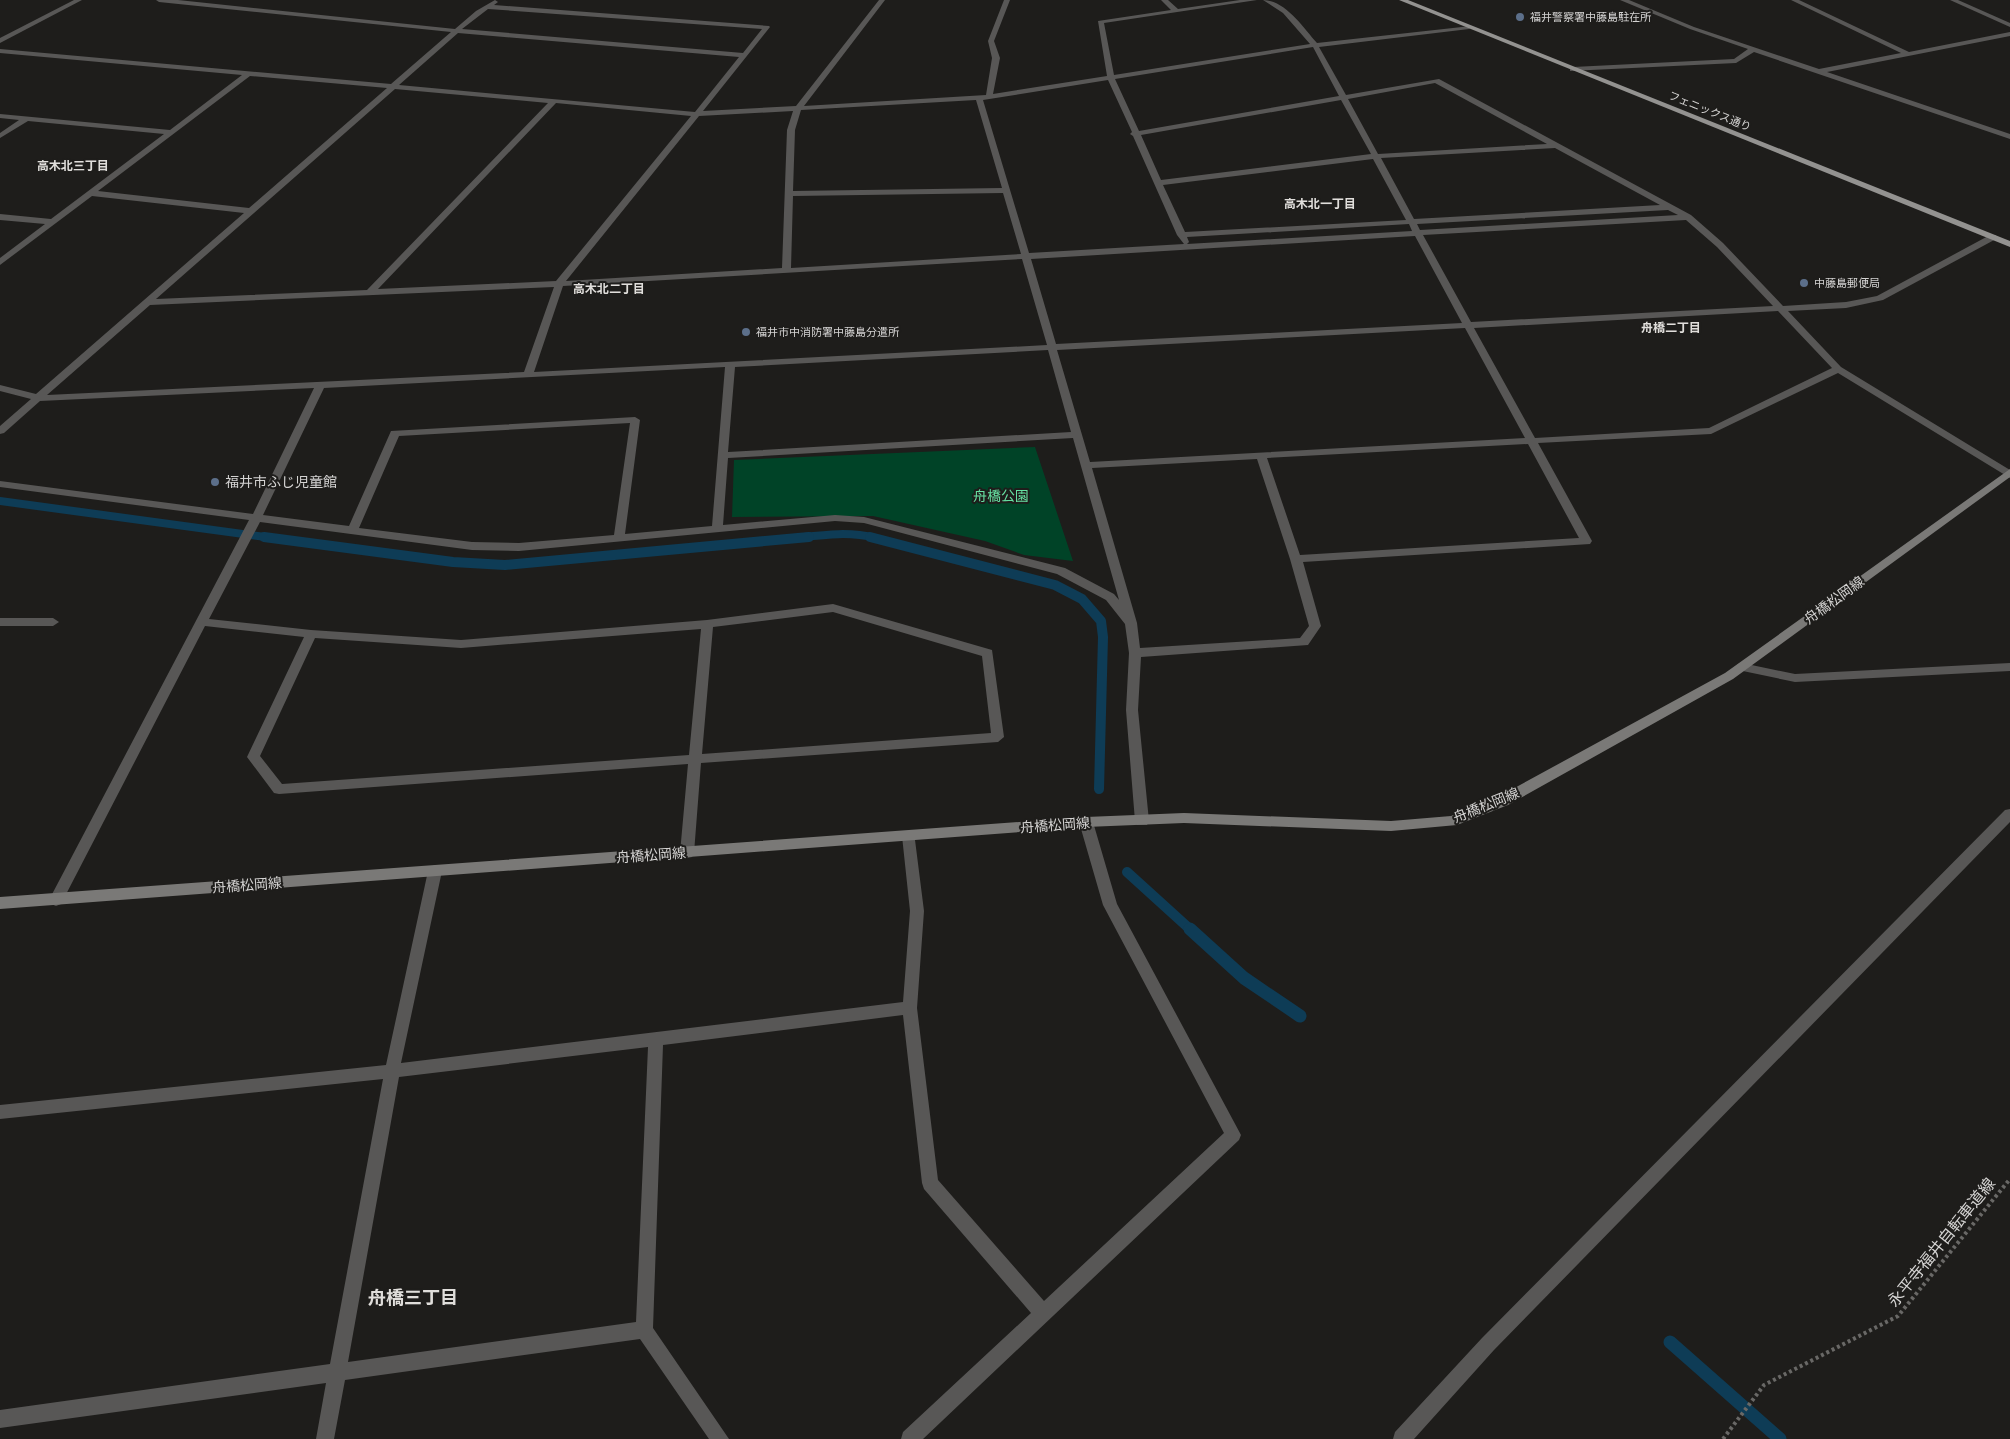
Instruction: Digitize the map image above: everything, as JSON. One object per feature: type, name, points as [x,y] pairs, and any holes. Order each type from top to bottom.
[{"type":"main road","name":"フェニックス通り","points":[[1402,0],[2010,244]]},
{"type":"main road","name":"舟橋松岡線","points":[[0,903],[1086,822],[1184,818],[1391,826],[1452,821],[1504,801],[1672,710],[1742,667],[2009,474]]},
{"type":"street","points":[[0,41],[79,0]]},
{"type":"street","points":[[159,0],[458,31],[746,55]]},
{"type":"street","points":[[0,431],[478,12],[500,0]]},
{"type":"street","points":[[786,271],[791,130],[798,108],[882,0]]},
{"type":"street","points":[[990,96],[996,58],[992,41],[1007,0]]},
{"type":"street","points":[[1164,0],[1176,11]]},
{"type":"street","points":[[1187,246],[1134,134],[1111,78],[1100,22],[1254,0]]},
{"type":"street","points":[[1266,0],[1285,12],[1315,45],[1413,221],[1586,541],[1296,559]]},
{"type":"street","points":[[1623,0],[1753,49],[2010,137]]},
{"type":"street","points":[[1794,0],[1908,54]]},
{"type":"street","points":[[1954,0],[2010,25]]},
{"type":"street","points":[[488,7],[767,27],[559,284],[528,375]]},
{"type":"street","points":[[0,51],[697,114],[979,98],[1315,45],[1469,27]]},
{"type":"street","points":[[1819,72],[2010,34]]},
{"type":"street","points":[[1573,69],[1736,61],[1753,49]]},
{"type":"street","points":[[0,262],[248,73]]},
{"type":"street","points":[[1134,134],[1436,81],[1688,217],[1720,245],[1838,369],[2009,474]]},
{"type":"street","points":[[979,98],[1027,256],[1050,347],[1131,623],[1135,654],[1132,710],[1142,820]]},
{"type":"street","points":[[370,292],[554,101]]},
{"type":"street","points":[[0,116],[170,132]]},
{"type":"street","points":[[0,136],[26,119]]},
{"type":"street","points":[[1991,130],[2010,128]]},
{"type":"street","points":[[1157,182],[1376,156],[1556,146]]},
{"type":"street","points":[[788,194],[1007,190]]},
{"type":"street","points":[[90,193],[252,211]]},
{"type":"street","points":[[1182,235],[1669,207]]},
{"type":"street","points":[[0,217],[52,222]]},
{"type":"street","points":[[148,302],[559,284],[1688,217]]},
{"type":"street","points":[[0,388],[39,398],[528,375],[1846,305],[1880,298],[1993,237]]},
{"type":"street","points":[[717,529],[730,364]]},
{"type":"street","points":[[1085,466],[1711,431],[1838,369]]},
{"type":"street","points":[[56,900],[256,518],[321,384]]},
{"type":"street","points":[[352,531],[395,433],[635,420],[619,539]]},
{"type":"street","points":[[723,455],[1076,436]]},
{"type":"street","points":[[1135,654],[1304,642],[1315,626],[1296,559],[1261,456]]},
{"type":"street","points":[[0,484],[472,546],[519,547],[835,518],[864,520],[1061,571],[1110,597],[1131,623]]},
{"type":"street","points":[[201,622],[311,634],[461,644],[707,624],[833,608],[988,653],[998,737],[279,789],[254,757],[311,634]]},
{"type":"street","points":[[0,622],[53,622]]},
{"type":"street","points":[[687,853],[707,624]]},
{"type":"street","points":[[1742,667],[1795,678],[2010,667]]},
{"type":"street","points":[[1402,1439],[1495,1337],[2010,814]]},
{"type":"street","points":[[910,1439],[1042,1312],[1232,1135],[1110,905],[1086,822]]},
{"type":"street","points":[[910,836],[918,911],[910,1008],[930,1183],[1042,1312]]},
{"type":"street","points":[[326,1439],[392,1071],[435,871]]},
{"type":"street","points":[[0,1112],[392,1071],[910,1008]]},
{"type":"street","points":[[656,1039],[644,1330],[720,1439]]},
{"type":"street","points":[[0,1419],[644,1330]]},
{"type":"path","name":"永平寺福井自転車道線","points":[[1724,1438],[1764,1385],[1898,1316],[2002,1185],[2010,1179]]},
{"type":"green space","name":"舟橋公園","points":[[1035,447],[1073,561],[1024,555],[985,541],[873,516],[732,517],[734,460]]},
{"type":"waterway","points":[[0,501],[273,538]]},
{"type":"waterway","points":[[795,538],[845,534],[870,537]]},
{"type":"waterway","points":[[264,537],[453,562],[505,565],[809,537]]},
{"type":"waterway","points":[[870,537],[875,538]]},
{"type":"waterway","points":[[870,537],[1055,585],[1082,599],[1101,621],[1103,637],[1099,789]]},
{"type":"waterway","points":[[1127,872],[1192,931]]},
{"type":"waterway","points":[[1190,929],[1244,978],[1300,1016]]},
{"type":"waterway","points":[[1670,1342],[1780,1439]]},
{"type":"place","name":"福井警察署中藤島駐在所","points":[[1520,17]]},
{"type":"place","name":"中藤島郵便局","points":[[1804,283]]},
{"type":"place","name":"福井市中消防署中藤島分遣所","points":[[746,332]]},
{"type":"place","name":"福井市ふじ児童館","points":[[215,482]]},
{"type":"district","name":"高木北三丁目","points":[[73,166]]},
{"type":"district","name":"高木北一丁目","points":[[1320,204]]},
{"type":"district","name":"高木北二丁目","points":[[609,289]]},
{"type":"district","name":"舟橋二丁目","points":[[1671,328]]},
{"type":"district","name":"舟橋三丁目","points":[[413,1298]]}]
